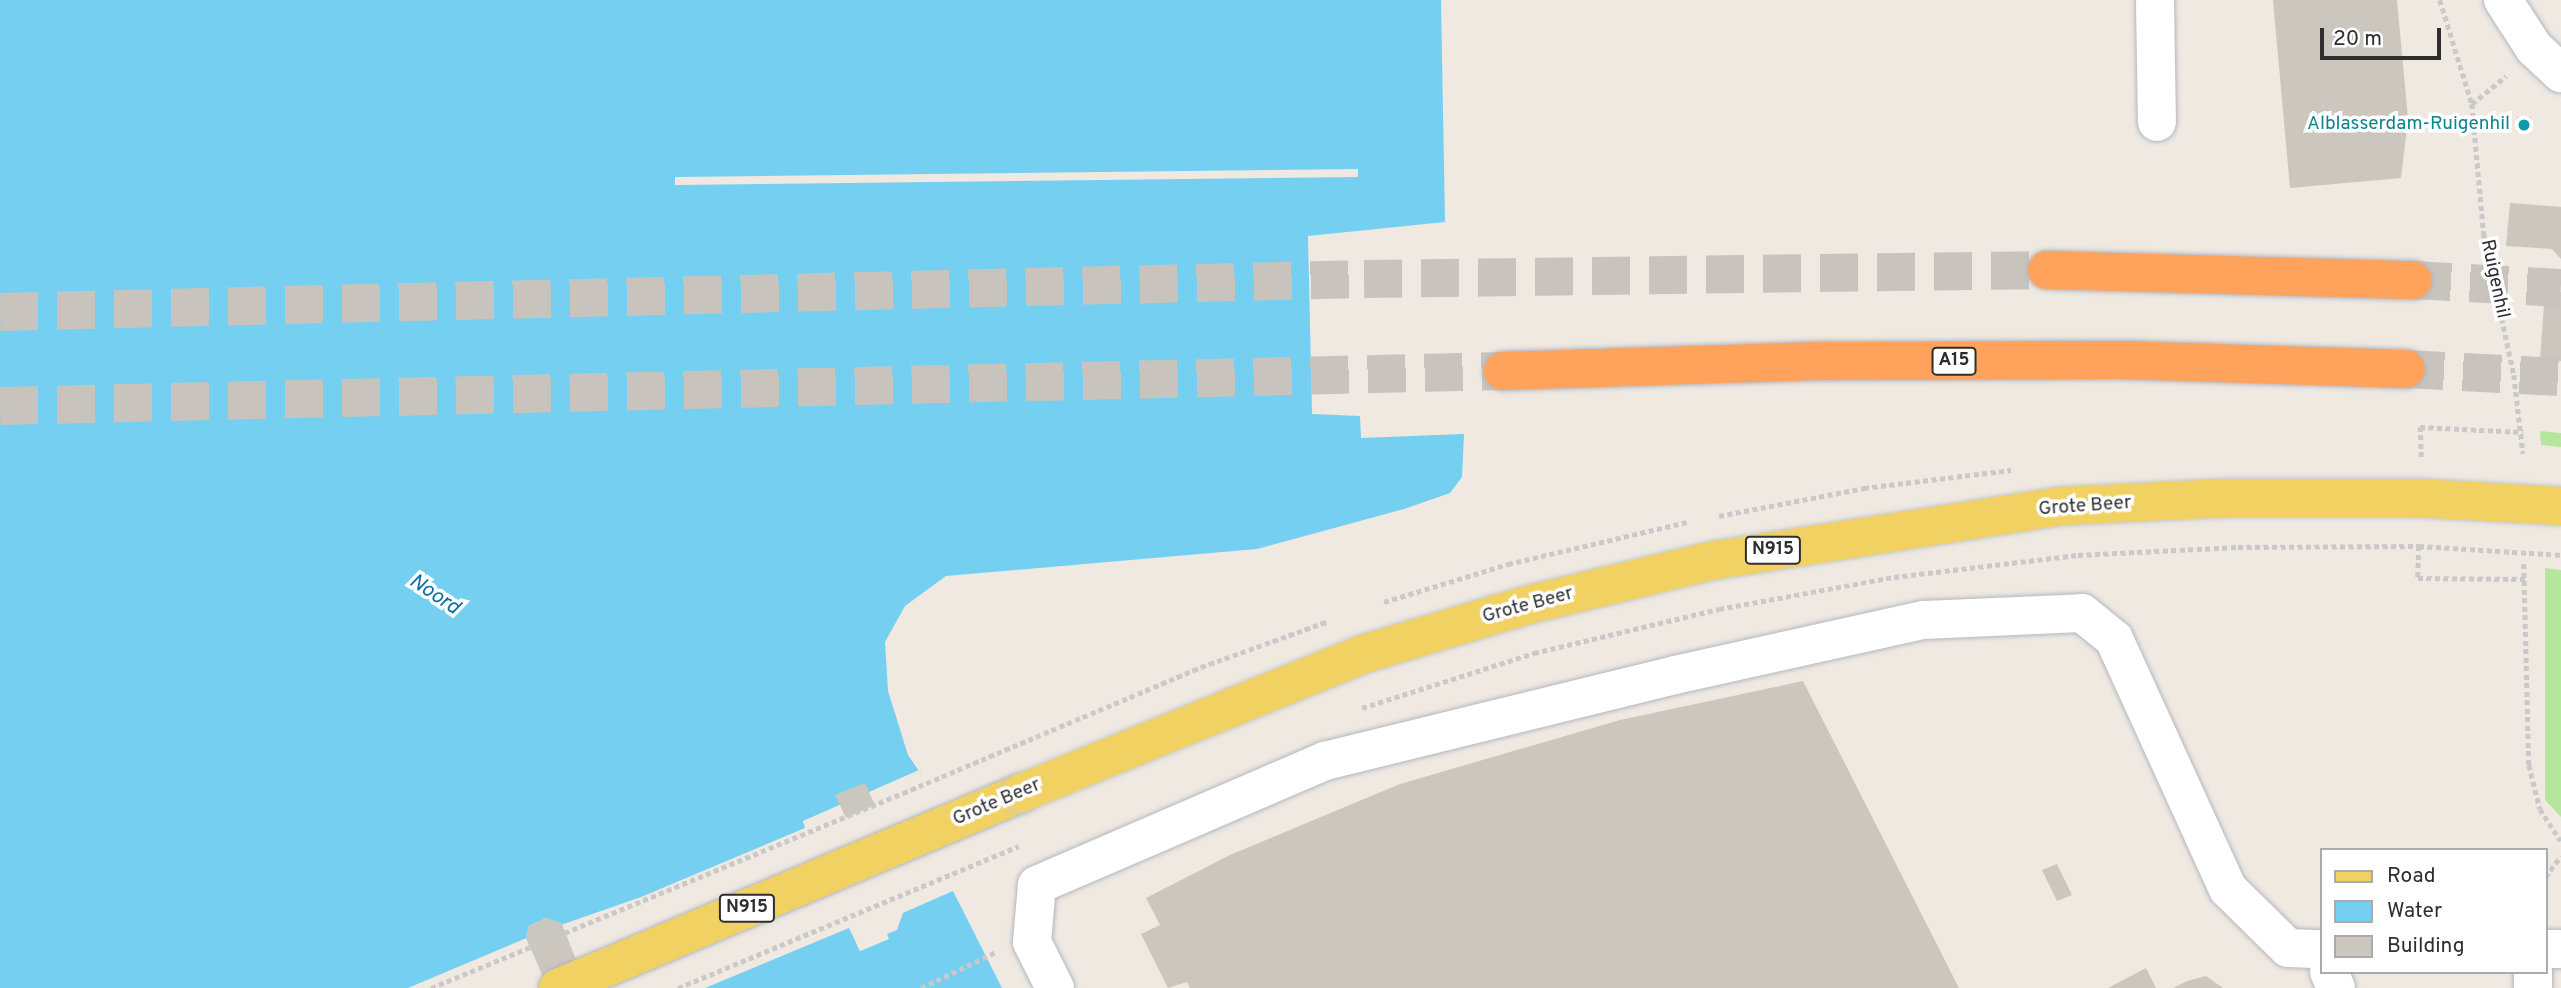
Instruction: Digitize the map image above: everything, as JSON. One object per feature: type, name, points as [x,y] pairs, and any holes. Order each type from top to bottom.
[{"type":"highway","points":[[2047,270],[2413,280]]},
{"type":"highway","name":"A15","points":[[1503,371],[1880,361],[2122,360],[2406,369]]},
{"type":"main road","name":"Grote Beer","points":[[558,988],[1363,654],[1527,605],[1710,561],[2062,506],[2227,498],[2418,498],[2561,506]]},
{"type":"street","points":[[2155,0],[2157,122]]},
{"type":"street","points":[[2503,0],[2548,60]]},
{"type":"street","points":[[1055,988],[1032,943],[1038,885],[1325,761],[1675,675],[1924,620],[2082,613],[2114,639],[2228,889],[2288,948],[2320,955]]},
{"type":"path","name":"Ruigenhil","points":[[2440,0],[2472,104],[2484,235],[2523,432],[2523,453]]},
{"type":"path","points":[[2421,457],[2420,427],[2523,432]]},
{"type":"path","points":[[2525,579],[2418,578],[2419,546],[2561,555]]},
{"type":"path","points":[[2524,564],[2529,765],[2540,808],[2561,841]]},
{"type":"path","points":[[431,988],[903,793]]},
{"type":"path","points":[[2547,874],[2561,856]]},
{"type":"path","points":[[678,988],[937,881]]},
{"type":"path","points":[[921,988],[1006,947]]},
{"type":"green space","points":[[2540,431],[2561,433],[2561,447],[2541,445]]},
{"type":"green space","points":[[2545,568],[2561,570],[2561,817],[2545,800]]},
{"type":"water","name":"Noord","points":[[0,0],[1441,0],[1445,222],[1308,236],[1312,414],[1360,416],[1361,438],[1464,434],[1462,477],[1450,493],[1404,509],[1257,549],[946,576],[905,606],[885,642],[888,691],[908,755],[921,774],[803,821],[860,951],[888,939],[887,934],[902,913],[953,891],[1002,988],[587,988],[562,924],[546,918],[529,926],[526,938],[548,988],[0,988]],"holes":[[[1358,169],[1358,177],[675,185],[675,177]]]},
{"type":"pier","points":[[919,770],[922,778],[808,823],[862,947],[884,937],[901,910],[952,887],[956,889],[903,913],[897,930],[887,934],[889,939],[860,951],[849,928],[705,988],[584,988],[558,926],[641,897],[805,828],[803,821]]},
{"type":"pier","points":[[529,937],[551,988],[408,988]]},
{"type":"building","points":[[2273,0],[2397,0],[2408,119],[2401,178],[2290,188]]},
{"type":"building","name":"Alblasserdam-Ruigenhil","points":[[2517,117],[2531,117],[2531,132],[2516,132]]},
{"type":"building","points":[[2510,203],[2561,207],[2561,259],[2552,249],[2506,246]]},
{"type":"building","points":[[2545,291],[2561,292],[2561,361],[2540,360]]},
{"type":"building","points":[[1803,681],[1959,988],[1190,988],[1187,982],[1168,988],[1141,934],[1160,925],[1146,898],[1230,855],[1400,784],[1620,720]]},
{"type":"building","points":[[865,783],[875,805],[846,818],[835,795]]},
{"type":"building","points":[[2057,864],[2072,895],[2057,901],[2042,870]]},
{"type":"building","points":[[546,918],[562,924],[587,988],[548,988],[526,938],[529,926]]},
{"type":"building","points":[[2146,968],[2156,988],[2108,988]]},
{"type":"building","points":[[2206,976],[2223,988],[2173,988],[2187,981]]},
{"type":"tunnel","points":[[0,312],[1364,279],[2047,270]]},
{"type":"tunnel","points":[[2413,280],[2561,288]]},
{"type":"tunnel","points":[[2406,369],[2561,377]]},
{"type":"tunnel","points":[[0,406],[1503,371]]},
{"type":"place","name":"Alblasserdam-Ruigenhil","points":[[2524,125]]}]
